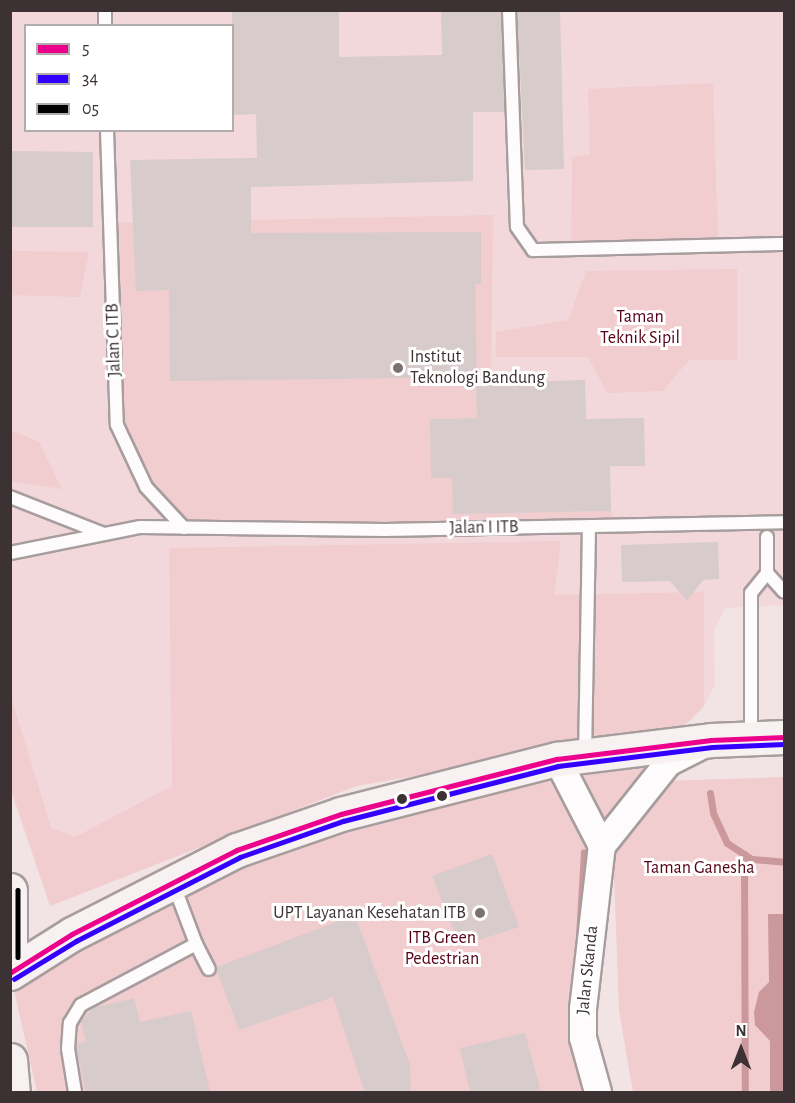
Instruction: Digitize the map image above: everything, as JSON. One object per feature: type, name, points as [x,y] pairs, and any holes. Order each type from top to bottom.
[{"type":"street","points":[[10,973],[173,881],[237,850],[341,814],[571,758],[711,740],[784,737]]},
{"type":"street","points":[[602,846],[668,763],[711,740]]},
{"type":"street","points":[[571,758],[602,846]]},
{"type":"street","name":"Jalan Skanda","points":[[598,1092],[583,1038],[583,1009],[602,846]]},
{"type":"street","points":[[10,890],[10,957]]},
{"type":"street","points":[[10,1060],[13,1092]]},
{"type":"lane","points":[[509,10],[517,227],[534,250],[784,244]]},
{"type":"lane","name":"Jalan C ITB","points":[[107,132],[117,425],[146,487],[184,528]]},
{"type":"lane","points":[[10,497],[105,534]]},
{"type":"lane","name":"Jalan I ITB","points":[[10,553],[140,527],[589,526],[784,522]]},
{"type":"lane","points":[[571,758],[589,526]]},
{"type":"lane","points":[[751,738],[751,593],[767,573],[767,537]]},
{"type":"lane","points":[[767,573],[784,592]]},
{"type":"lane","points":[[173,881],[196,944],[210,969]]},
{"type":"lane","points":[[75,1092],[68,1049],[70,1023],[81,1005],[196,944]]},
{"type":"shaded area","name":"Institut Teknologi Bandung","points":[[10,11],[784,11],[784,605],[725,608],[714,631],[715,685],[704,706],[680,730],[356,786],[50,906],[10,789]]},
{"type":"shaded area","points":[[768,914],[784,914],[784,1092],[770,1092],[770,1041],[755,1025],[754,1012],[759,992],[769,982]]},
{"type":"green space","points":[[713,83],[718,241],[571,245],[572,157],[590,155],[588,89]]},
{"type":"green space","points":[[493,215],[491,378],[476,378],[477,418],[430,419],[431,478],[452,478],[453,514],[611,511],[615,525],[184,528],[146,487],[117,425],[109,223]]},
{"type":"green space","points":[[11,251],[89,252],[80,297],[11,295]]},
{"type":"green space","name":"Taman Teknik Sipil","points":[[737,269],[737,360],[689,360],[663,391],[607,393],[588,357],[496,357],[496,332],[568,320],[586,271]]},
{"type":"green space","points":[[11,430],[39,442],[62,489],[11,481]]},
{"type":"green space","points":[[561,541],[554,595],[704,592],[704,706],[680,730],[356,786],[50,906],[11,789],[10,693],[51,828],[75,837],[172,786],[169,548]]},
{"type":"green space","points":[[666,755],[609,833],[561,763]]},
{"type":"green space","name":"ITB Green Pedestrian","points":[[555,762],[594,845],[593,1092],[37,1092],[11,977],[239,864]]},
{"type":"green space","name":"Taman Ganesha","points":[[784,777],[784,1092],[633,1092],[619,1011],[613,845],[663,781]]},
{"type":"building","points":[[232,10],[339,12],[339,57],[442,55],[441,10],[501,10],[505,112],[473,112],[473,181],[251,187],[251,233],[481,232],[481,284],[475,284],[477,377],[170,381],[169,290],[136,291],[130,160],[257,158],[256,114],[234,115],[234,24],[232,24]]},
{"type":"building","points":[[517,10],[560,10],[564,169],[525,170]]},
{"type":"building","points":[[10,151],[93,152],[93,227],[10,227]]},
{"type":"building","points":[[585,380],[586,419],[644,418],[645,466],[610,466],[611,511],[453,514],[452,478],[431,478],[430,419],[477,418],[476,383]]},
{"type":"building","points":[[718,542],[719,579],[703,580],[687,601],[670,581],[622,582],[621,545]]},
{"type":"building","points":[[492,854],[519,927],[460,946],[432,876]]},
{"type":"building","points":[[355,915],[410,1065],[411,1092],[365,1092],[333,997],[239,1030],[217,971],[217,967]]},
{"type":"building","points":[[134,998],[140,1022],[191,1011],[210,1092],[86,1092],[76,1049],[77,1044],[86,1041],[81,1021],[93,1008]]},
{"type":"building","points":[[525,1033],[541,1092],[470,1092],[460,1048]]},
{"type":"waterway","points":[[710,793],[713,813],[727,843],[752,859],[784,862]]},
{"type":"waterway","points":[[579,936],[584,852]]},
{"type":"waterway","points":[[744,854],[745,1092]]},
{"type":"transit line","name":"5","points":[[10,973],[72,934],[237,850],[341,814],[557,759],[711,740],[784,737]]},
{"type":"transit line","name":"34","points":[[14,979],[76,941],[240,857],[343,821],[558,766],[712,747],[784,744]]},
{"type":"transit line","name":"05","points":[[18,890],[18,957]]},
{"type":"place","name":"Institut Teknologi Bandung","points":[[398,368]]},
{"type":"place","name":"UPT Layanan Kesehatan ITB","points":[[480,913]]}]
